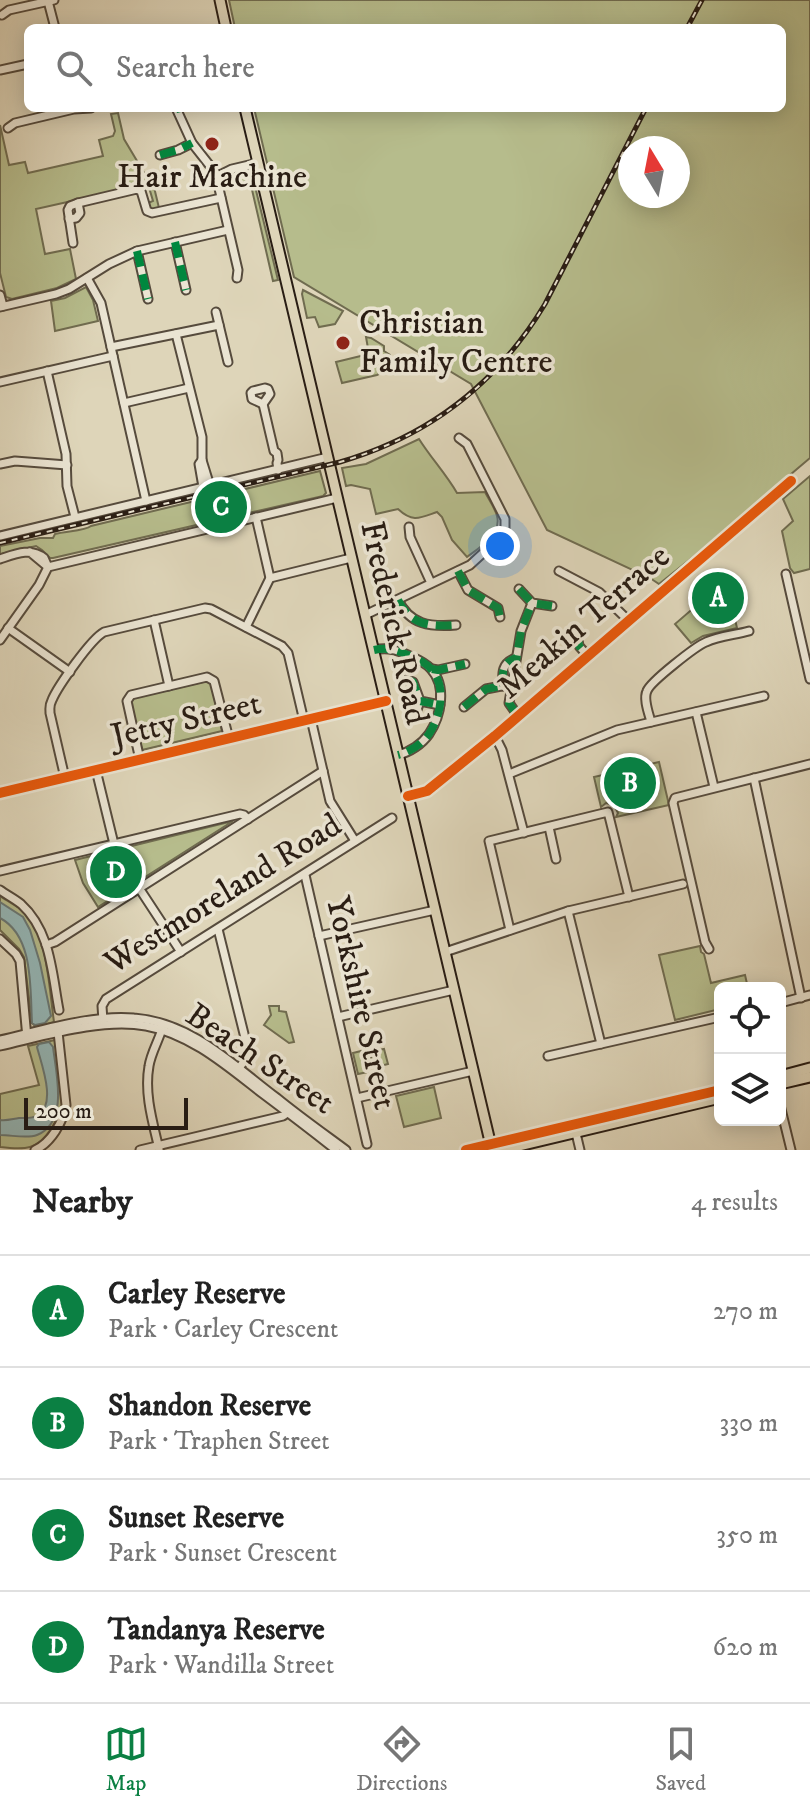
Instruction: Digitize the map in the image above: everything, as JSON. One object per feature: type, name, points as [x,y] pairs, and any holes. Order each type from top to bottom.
[{"type":"main road","points":[[220,0],[225,24]]},
{"type":"main road","name":"Frederick Road","points":[[246,112],[491,1147]]},
{"type":"main road","points":[[786,1074],[810,1068]]},
{"type":"main road","points":[[786,1083],[810,1077]]},
{"type":"main road","points":[[502,1150],[714,1092]]},
{"type":"main road","points":[[466,1150],[714,1099]]},
{"type":"street","points":[[2,15],[9,10],[51,1],[54,24]]},
{"type":"street","points":[[0,70],[24,65]]},
{"type":"street","points":[[8,128],[15,123],[61,112]]},
{"type":"street","points":[[179,112],[192,143],[218,176],[238,270],[237,278]]},
{"type":"street","points":[[160,155],[192,143]]},
{"type":"street","points":[[218,176],[258,163]]},
{"type":"street","points":[[73,243],[69,219],[76,218],[80,213],[78,203],[137,189],[142,193],[147,211],[152,213],[221,198]]},
{"type":"street","points":[[0,295],[1,307],[56,294],[137,251],[228,230]]},
{"type":"street","points":[[175,242],[186,290]]},
{"type":"street","points":[[137,251],[148,299]]},
{"type":"street","points":[[87,278],[99,299],[146,501]]},
{"type":"street","points":[[216,312],[228,362]]},
{"type":"street","points":[[0,382],[219,325]]},
{"type":"street","points":[[176,334],[202,437],[202,460],[199,464],[206,487]]},
{"type":"street","points":[[47,371],[66,454],[67,486],[75,517]]},
{"type":"street","points":[[124,403],[189,388]]},
{"type":"street","points":[[263,404],[278,466]]},
{"type":"street","points":[[365,615],[470,565],[505,529],[506,521],[467,444],[459,438]]},
{"type":"street","points":[[0,536],[206,487],[278,466],[328,457]]},
{"type":"street","points":[[0,464],[15,461],[67,465]]},
{"type":"street","name":"Meakin Terrace","points":[[408,796],[427,791],[495,736],[791,481]]},
{"type":"street","points":[[0,640],[48,567],[337,498]]},
{"type":"street","points":[[246,627],[270,578],[256,517]]},
{"type":"street","points":[[409,527],[410,537],[431,583]]},
{"type":"street","points":[[0,559],[39,553],[48,567]]},
{"type":"street","points":[[270,578],[351,558]]},
{"type":"street","points":[[458,571],[468,590],[498,608],[500,617]]},
{"type":"street","points":[[559,571],[599,592],[629,621]]},
{"type":"street","points":[[786,574],[810,679]]},
{"type":"street","points":[[519,589],[532,603],[552,606]]},
{"type":"street","points":[[398,600],[404,612],[422,622],[456,625]]},
{"type":"street","points":[[518,716],[509,703],[508,685],[502,669],[509,660],[516,658],[521,631],[532,603]]},
{"type":"street","points":[[65,778],[50,704],[97,636],[154,620],[211,609],[282,646],[288,653],[330,801],[355,841]]},
{"type":"street","points":[[154,620],[169,686]]},
{"type":"street","points":[[8,628],[70,672]]},
{"type":"street","points":[[651,722],[646,698],[653,682],[707,641],[749,631]]},
{"type":"street","points":[[577,633],[579,646],[587,655]]},
{"type":"street","points":[[374,650],[397,650],[423,662],[432,669],[438,680],[440,705],[429,735],[411,750],[398,755]]},
{"type":"street","points":[[432,669],[465,664]]},
{"type":"street","points":[[140,760],[127,701],[131,695],[207,677],[214,681],[229,739]]},
{"type":"street","points":[[407,680],[413,682],[420,701],[416,713]]},
{"type":"street","points":[[464,707],[486,689],[508,685]]},
{"type":"street","points":[[509,774],[617,730],[764,696]]},
{"type":"street","name":"Jetty Street","points":[[0,793],[386,701]]},
{"type":"street","points":[[420,701],[440,705]]},
{"type":"street","points":[[696,712],[714,787]]},
{"type":"street","points":[[495,736],[502,750],[524,833]]},
{"type":"street","points":[[709,949],[673,803],[675,798],[810,764]]},
{"type":"street","points":[[96,770],[114,844]]},
{"type":"street","points":[[46,945],[323,771]]},
{"type":"street","points":[[754,778],[806,996],[786,1001]]},
{"type":"street","points":[[510,930],[489,841],[608,812],[629,897]]},
{"type":"street","points":[[0,871],[240,814],[248,819]]},
{"type":"street","name":"Westmoreland Road","points":[[103,1022],[102,1006],[106,999],[392,818]]},
{"type":"street","points":[[549,827],[556,859]]},
{"type":"street","name":"Yorkshire Street","points":[[305,875],[367,1144]]},
{"type":"street","points":[[445,952],[568,911],[683,884]]},
{"type":"street","points":[[139,888],[181,952]]},
{"type":"street","points":[[0,890],[20,903],[41,930],[59,1010]]},
{"type":"street","points":[[319,936],[435,910]]},
{"type":"street","points":[[568,911],[601,1044]]},
{"type":"street","points":[[218,929],[248,1050],[238,1070]]},
{"type":"street","points":[[0,940],[20,961],[27,1037]]},
{"type":"street","points":[[338,1017],[454,990]]},
{"type":"street","name":"Beach Street","points":[[0,1046],[58,1030],[131,1017],[162,1027],[238,1070],[336,1150]]},
{"type":"street","points":[[548,1056],[714,1018]]},
{"type":"street","points":[[159,1148],[149,1108],[147,1079],[162,1027]]},
{"type":"street","points":[[35,1150],[46,1143],[64,1116],[66,1105],[58,1030]]},
{"type":"street","name":"Beach Street","points":[[0,1040],[27,1037]]},
{"type":"street","points":[[357,1098],[473,1071]]},
{"type":"street","points":[[140,1150],[159,1148],[290,1111]]},
{"type":"street","name":"Beach Street","points":[[290,1111],[346,1150]]},
{"type":"street","points":[[785,1126],[791,1150]]},
{"type":"street","points":[[575,1129],[580,1150]]},
{"type":"green space","points":[[229,0],[810,0],[810,458],[659,584],[547,530],[471,384],[294,277],[255,112],[786,112],[786,24],[234,24]]},
{"type":"green space","points":[[118,113],[124,139],[149,184],[153,183],[159,208],[149,209],[148,203],[153,201],[148,184],[36,209],[45,254],[70,249],[76,279],[57,288],[12,299],[6,297],[0,273],[0,125],[9,165],[25,162],[28,173],[103,156],[99,140],[113,136],[115,131],[111,114]]},
{"type":"green space","points":[[251,170],[278,280],[273,281],[250,181],[225,185],[232,176]]},
{"type":"green space","points":[[86,287],[98,321],[55,331],[51,301],[65,298]]},
{"type":"green space","points":[[303,290],[343,311],[335,324],[319,327],[315,317],[307,318]]},
{"type":"green space","points":[[366,337],[384,346],[392,361],[391,368],[377,375],[342,383],[336,362],[369,354]]},
{"type":"green space","points":[[419,439],[457,493],[485,492],[496,513],[498,523],[493,535],[467,557],[452,540],[437,512],[417,518],[398,509],[376,514],[370,489],[346,486],[342,468],[366,464]]},
{"type":"green space","points":[[320,471],[326,493],[323,496],[53,558],[36,546],[0,554],[0,546],[53,538],[55,534]]},
{"type":"green space","points":[[810,476],[810,569],[794,573],[790,568],[782,531],[793,521],[783,499]]},
{"type":"green space","points":[[726,580],[737,628],[703,636],[691,643],[675,624]]},
{"type":"green space","points":[[207,681],[211,683],[222,731],[142,750],[131,702],[134,698]]},
{"type":"green space","points":[[659,762],[669,805],[616,817],[618,813],[614,805],[606,803],[601,807],[594,777]]},
{"type":"green space","points":[[233,821],[98,907],[83,883],[75,860]]},
{"type":"green space","points":[[0,896],[28,915],[36,928],[47,968],[54,1022],[36,1027],[32,1023],[24,957],[0,930]]},
{"type":"green space","points":[[700,946],[711,983],[714,982],[714,1010],[675,1020],[659,955]]},
{"type":"green space","points":[[745,975],[747,982],[715,982]]},
{"type":"green space","points":[[269,1006],[279,1006],[279,1011],[286,1012],[294,1042],[289,1043],[264,1025],[271,1015]]},
{"type":"green space","points":[[55,1040],[62,1105],[56,1120],[36,1145],[0,1147],[0,1094],[39,1085],[28,1046]]},
{"type":"green space","points":[[377,1047],[378,1050],[384,1049],[388,1064],[380,1066],[377,1056],[365,1059],[368,1072],[358,1074],[353,1053]]},
{"type":"green space","points":[[434,1087],[441,1118],[404,1127],[396,1096]]},
{"type":"water","points":[[0,902],[23,917],[30,930],[51,1016],[45,1023],[32,1023],[25,950],[11,926],[0,918]]},
{"type":"water","points":[[49,1042],[53,1047],[58,1083],[57,1108],[53,1119],[47,1129],[37,1135],[0,1135],[0,1120],[31,1118],[44,1110],[46,1083],[37,1047]]},
{"type":"railway","points":[[689,24],[702,0]]},
{"type":"railway","points":[[0,543],[340,462],[403,438],[432,422],[483,382],[526,333],[545,304],[644,112]]},
{"type":"marked path","points":[[160,155],[192,143]]},
{"type":"marked path","points":[[175,242],[186,290]]},
{"type":"marked path","points":[[137,251],[148,299]]},
{"type":"marked path","points":[[458,571],[468,590],[498,608],[500,617]]},
{"type":"marked path","points":[[519,589],[532,603],[552,606]]},
{"type":"marked path","points":[[398,600],[408,615],[422,623],[456,625]]},
{"type":"marked path","points":[[518,716],[509,703],[521,631],[532,603]]},
{"type":"marked path","points":[[577,633],[579,646],[587,655]]},
{"type":"marked path","points":[[374,650],[401,652],[427,665],[436,676],[441,692],[437,719],[429,734],[415,747],[398,755]]},
{"type":"marked path","points":[[503,686],[504,669],[516,658]]},
{"type":"marked path","points":[[432,669],[465,664]]},
{"type":"marked path","points":[[407,680],[413,682],[420,701],[440,705]]},
{"type":"marked path","points":[[464,707],[486,689],[512,684]]},
{"type":"cycle path","points":[[408,796],[427,791],[495,736],[791,481]]},
{"type":"cycle path","points":[[0,793],[386,701]]},
{"type":"cycle path","points":[[466,1150],[714,1091]]},
{"type":"place","name":"Hair Machine","points":[[212,144]]},
{"type":"place","name":"Christian Family Centre","points":[[343,343]]},
{"type":"place","name":"Sunset Reserve","points":[[221,507]]},
{"type":"place","name":"Carley Reserve","points":[[718,598]]},
{"type":"place","name":"Shandon Reserve","points":[[630,783]]},
{"type":"place","name":"Tandanya Reserve","points":[[116,872]]}]
